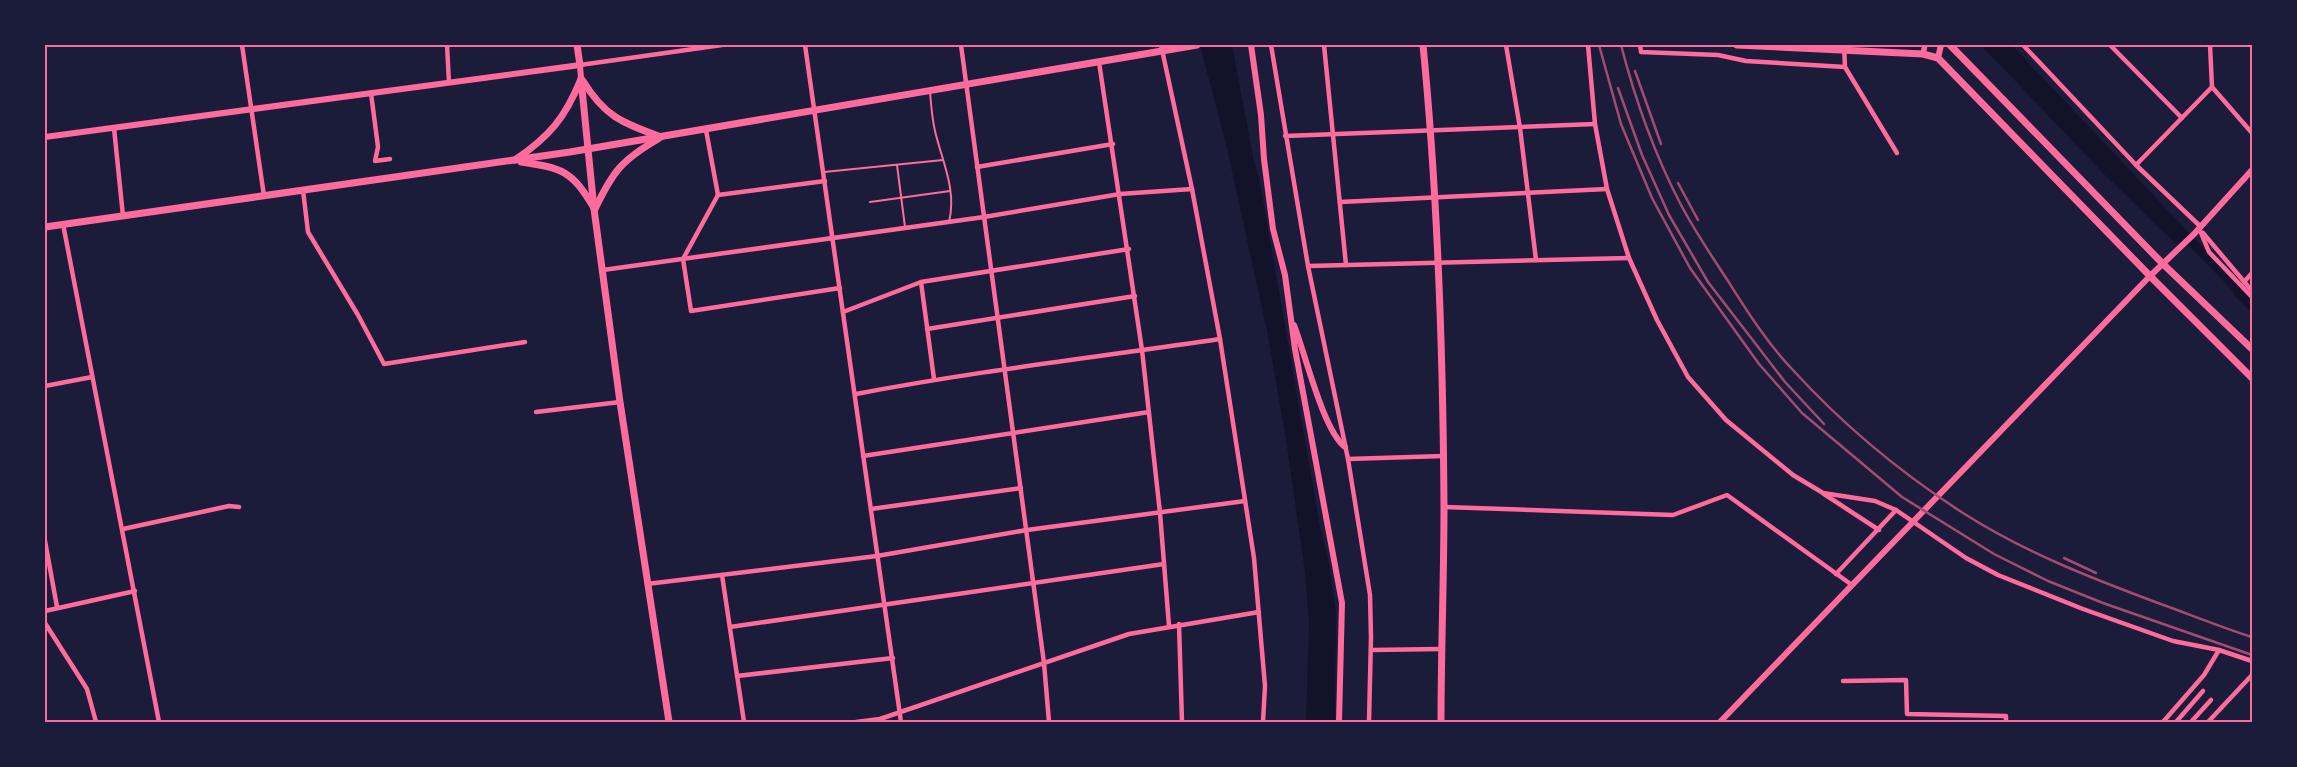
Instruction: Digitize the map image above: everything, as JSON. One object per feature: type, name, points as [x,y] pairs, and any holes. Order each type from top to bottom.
[{"type":"main road","points":[[577,45],[590,149],[594,209],[620,402],[669,722]]},
{"type":"main road","points":[[45,227],[590,149],[966,83],[1099,62],[1162,48],[1176,49],[1197,45]]},
{"type":"main road","points":[[1250,45],[1261,115],[1273,229],[1285,275],[1289,312],[1342,602],[1339,722]]},
{"type":"main road","points":[[1424,45],[1432,131],[1438,262],[1443,456],[1441,722]]},
{"type":"main road","points":[[1737,45],[1844,48],[1923,54],[1938,58],[2252,378]]},
{"type":"main road","points":[[1938,58],[1941,45]]},
{"type":"main road","points":[[1950,45],[2163,264],[2252,349]]},
{"type":"main road","points":[[45,137],[580,65]]},
{"type":"main road","points":[[581,79],[593,98],[606,112],[627,124],[661,137]]},
{"type":"main road","points":[[514,160],[534,146],[558,124],[572,103],[581,79]]},
{"type":"main road","points":[[594,209],[618,167],[633,154],[661,137]]},
{"type":"main road","points":[[514,160],[554,167],[567,174],[577,182],[594,209]]},
{"type":"main road","points":[[1720,722],[2150,276],[2194,234],[2252,170]]},
{"type":"main road","points":[[1289,312],[1316,390],[1335,435],[1345,447]]},
{"type":"street","points":[[242,45],[264,196]]},
{"type":"street","points":[[447,45],[449,83]]},
{"type":"street","points":[[580,65],[722,45]]},
{"type":"street","points":[[805,45],[901,722]]},
{"type":"street","points":[[961,45],[990,270],[1027,530],[1044,663],[1049,722]]},
{"type":"street","points":[[1271,45],[1308,266],[1348,459],[1370,595],[1369,722]]},
{"type":"street","points":[[1324,45],[1346,265]]},
{"type":"street","points":[[1506,45],[1520,128],[1536,260]]},
{"type":"street","points":[[1588,45],[1591,54],[1595,124],[1607,189],[1629,258],[1656,320],[1688,377],[1726,420],[1793,475],[1879,530]]},
{"type":"street","points":[[1640,45],[1642,52],[1718,54],[1746,61],[1845,67]]},
{"type":"street","points":[[1923,54],[1925,45]]},
{"type":"street","points":[[2023,45],[2136,166],[2200,227],[2252,291]]},
{"type":"street","points":[[2110,45],[2182,118]]},
{"type":"street","points":[[2210,45],[2212,87],[2252,133]]},
{"type":"street","points":[[1162,48],[1192,189],[1220,339],[1245,501],[1259,612],[1265,686],[1263,722]]},
{"type":"street","points":[[1844,48],[1845,67],[1897,154]]},
{"type":"street","points":[[1099,62],[1129,249],[1142,350],[1160,514],[1169,626]]},
{"type":"street","points":[[2136,166],[2212,87]]},
{"type":"street","points":[[371,93],[378,147],[375,161],[390,159]]},
{"type":"street","points":[[1285,136],[1595,124]]},
{"type":"street","points":[[114,128],[123,216]]},
{"type":"street","points":[[706,130],[718,195],[683,259],[691,311],[840,288]]},
{"type":"street","points":[[977,166],[1113,144]]},
{"type":"street","points":[[718,195],[825,181]]},
{"type":"street","points":[[603,270],[905,227],[984,218],[1120,194],[1192,189]]},
{"type":"street","points":[[1340,202],[1607,189]]},
{"type":"street","points":[[303,190],[308,232],[384,364],[526,342]]},
{"type":"street","points":[[63,224],[159,722]]},
{"type":"street","points":[[2200,227],[2209,252],[2252,297]]},
{"type":"street","points":[[844,312],[921,282],[1129,249]]},
{"type":"street","points":[[1308,266],[1629,258]]},
{"type":"street","points":[[2244,282],[2252,273]]},
{"type":"street","points":[[921,282],[934,379]]},
{"type":"street","points":[[927,329],[1135,296]]},
{"type":"street","points":[[856,394],[934,379],[1004,371],[1220,339]]},
{"type":"street","points":[[45,386],[92,377]]},
{"type":"street","points":[[536,412],[620,402]]},
{"type":"street","points":[[863,456],[1149,412]]},
{"type":"street","points":[[1348,459],[1443,456]]},
{"type":"street","points":[[871,508],[1021,488]]},
{"type":"street","points":[[1823,493],[1875,501],[1896,510],[1966,558],[1998,575],[2083,609],[2173,641],[2218,650],[2252,661]]},
{"type":"street","points":[[1444,507],[1674,515],[1726,495],[1852,585]]},
{"type":"street","points":[[647,584],[877,556],[1027,530],[1160,514],[1245,501]]},
{"type":"street","points":[[123,529],[229,506],[239,507]]},
{"type":"street","points":[[1836,574],[1896,510]]},
{"type":"street","points":[[45,542],[57,607]]},
{"type":"street","points":[[730,627],[1164,564]]},
{"type":"street","points":[[722,575],[744,722]]},
{"type":"street","points":[[45,611],[135,591]]},
{"type":"street","points":[[856,722],[878,721],[1129,634],[1259,612]]},
{"type":"street","points":[[45,623],[87,689],[96,722]]},
{"type":"street","points":[[1180,624],[1182,722]]},
{"type":"street","points":[[1371,650],[1441,649]]},
{"type":"street","points":[[2162,722],[2204,675],[2218,650]]},
{"type":"street","points":[[737,676],[893,658]]},
{"type":"street","points":[[2208,722],[2252,675]]},
{"type":"street","points":[[1843,681],[1906,680],[1907,714],[2006,716],[2006,722]]},
{"type":"street","points":[[2176,722],[2204,690]]},
{"type":"street","points":[[2191,722],[2211,700]]},
{"type":"lane","points":[[930,90],[934,129],[948,173],[952,209],[949,222]]},
{"type":"lane","points":[[824,172],[943,160]]},
{"type":"lane","points":[[897,165],[905,227]]},
{"type":"lane","points":[[870,202],[950,191]]},
{"type":"shaded area","points":[[1200,45],[1232,45],[1254,162],[1259,177],[1320,527],[1328,558],[1336,612],[1335,722],[1306,722],[1309,623],[1305,571],[1286,439],[1267,331],[1227,148]]},
{"type":"shaded area","points":[[1981,45],[2012,45],[2252,300],[2252,311],[2186,242],[2176,244],[2104,174]]},
{"type":"waterway","points":[[2234,293],[2252,312]]},
{"type":"railway","points":[[1599,45],[1621,124],[1652,198],[1690,268],[1759,364],[1802,413],[1902,497],[1994,554],[2048,581],[2103,603],[2252,655]]},
{"type":"railway","points":[[1621,45],[1632,85],[1654,145],[1691,223],[1742,304],[1766,338],[1792,369],[1831,409],[1873,447],[1940,498],[2010,540],[2108,584],[2252,637]]},
{"type":"railway","points":[[1635,71],[1661,144]]},
{"type":"railway","points":[[1618,88],[1642,155],[1669,215],[1708,282],[1785,382],[1824,424]]},
{"type":"railway","points":[[1678,183],[1698,220]]},
{"type":"railway","points":[[2064,558],[2096,573]]}]
